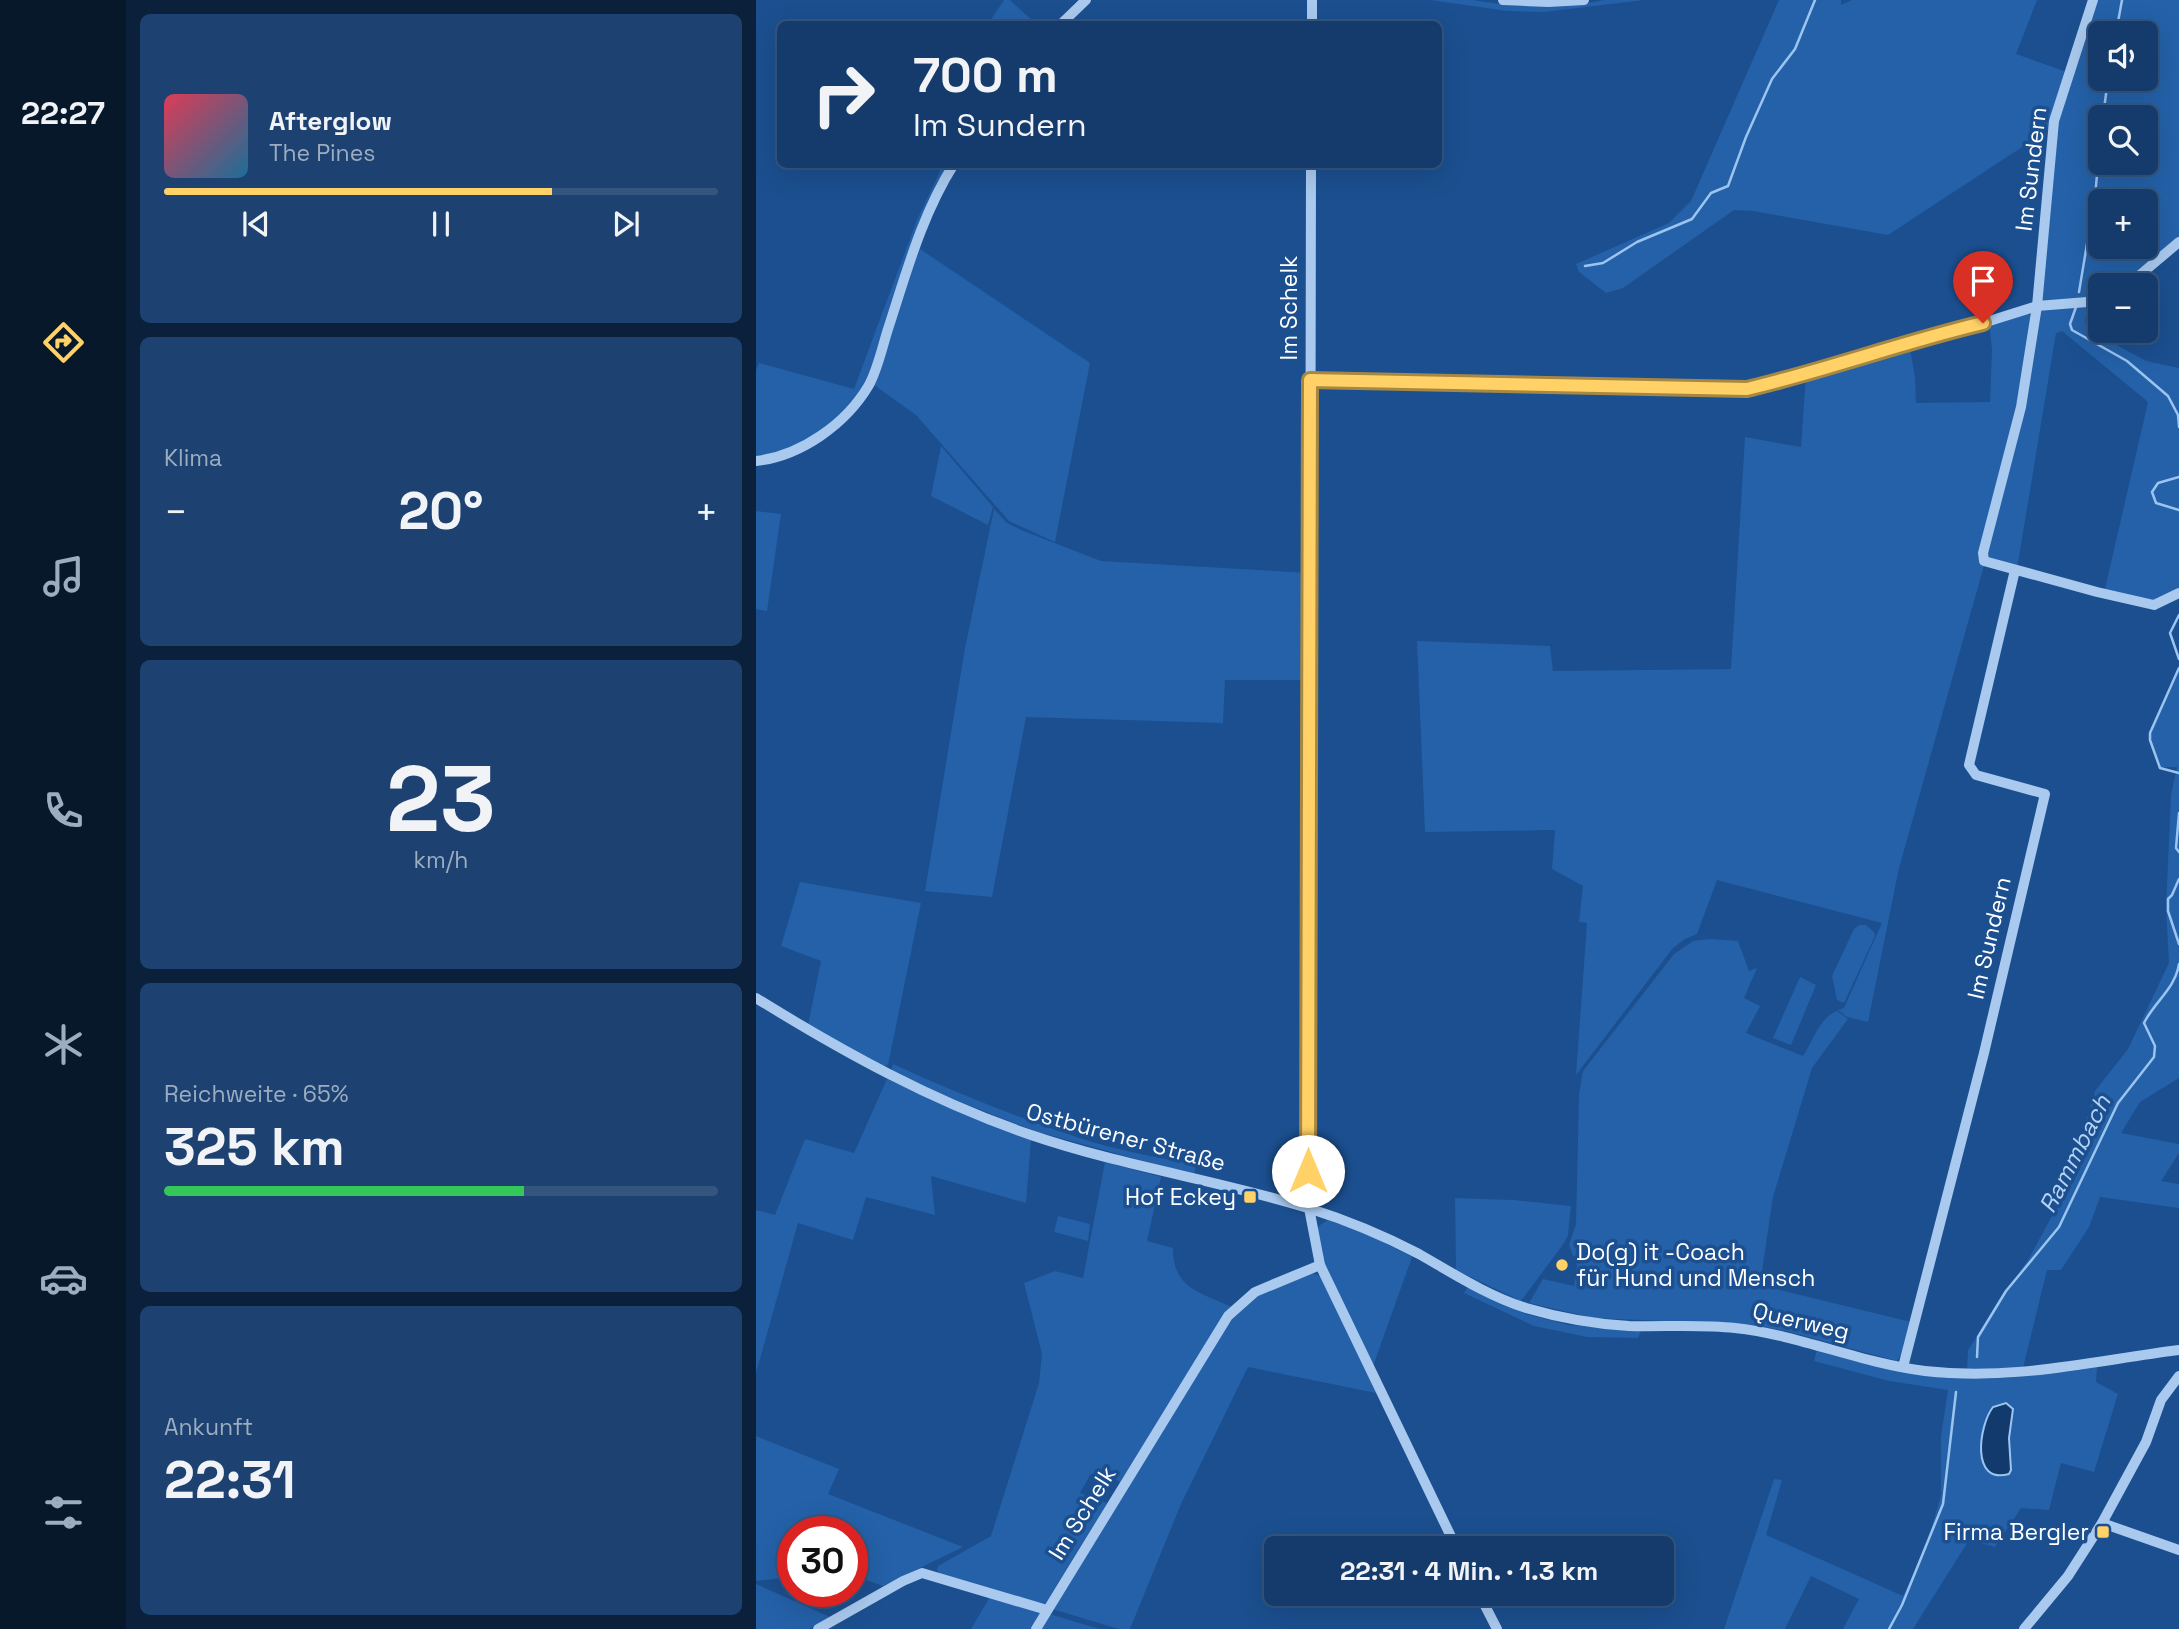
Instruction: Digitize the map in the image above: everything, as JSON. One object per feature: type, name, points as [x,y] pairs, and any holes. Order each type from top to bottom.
[{"type":"street","points":[[1063,21],[1086,0]]},
{"type":"street","points":[[1312,0],[1312,21]]},
{"type":"street","points":[[1503,0],[1584,0]]},
{"type":"street","name":"Im Sundern","points":[[2093,0],[2054,121],[2037,306],[2021,407],[1983,553],[1984,561],[2154,605],[2179,593]]},
{"type":"street","points":[[756,461],[794,451],[820,436],[846,414],[869,385],[926,220],[952,168]]},
{"type":"street","name":"Im Schelk","points":[[1309,1209],[1311,168]]},
{"type":"street","points":[[2142,273],[2179,242]]},
{"type":"street","points":[[1310,380],[1747,389],[1808,374],[2037,306],[2088,302]]},
{"type":"street","name":"Im Sundern","points":[[1903,1367],[1983,1053],[2045,794],[1976,775],[1969,765],[2015,570]]},
{"type":"street","name":"Ostbürener Straße","points":[[756,998],[873,1068],[955,1107],[1074,1148],[1309,1209]]},
{"type":"street","points":[[1309,1209],[1320,1265],[1451,1536]]},
{"type":"street","name":"Querweg","points":[[1309,1209],[1374,1232],[1504,1300],[1559,1318],[1630,1326],[1700,1326],[1753,1330],[1785,1335],[1903,1367],[1962,1374],[2034,1373],[2179,1350]]},
{"type":"street","name":"Im Schelk","points":[[1036,1629],[1228,1316],[1255,1293],[1320,1265]]},
{"type":"street","points":[[2024,1629],[2068,1576],[2102,1523],[2146,1441],[2161,1400],[2179,1376]]},
{"type":"street","points":[[2102,1523],[2179,1550]]},
{"type":"street","points":[[818,1629],[922,1573],[1047,1610]]},
{"type":"street","points":[[1485,1606],[1497,1629]]},
{"type":"shaded area","points":[[1004,0],[1010,0],[1033,21],[990,21]]},
{"type":"shaded area","points":[[1430,0],[1472,0],[1515,6],[1644,0],[1544,12],[1507,11]]},
{"type":"shaded area","points":[[1779,0],[1841,0],[1841,5],[1852,0],[2037,0],[2016,54],[2067,72],[2051,128],[1888,235],[1734,210],[1623,288],[1606,293],[1579,272],[1576,264],[1669,223],[1691,201]]},
{"type":"shaded area","points":[[2096,0],[2179,0],[2179,240],[2158,258],[2158,189],[2088,189],[2088,259],[2157,259],[2140,273],[2088,273],[2088,300],[2038,304],[2057,119],[2088,24],[2088,91],[2158,91],[2158,21],[2089,21]]},
{"type":"shaded area","points":[[942,168],[948,168],[864,385],[840,413],[811,438],[788,449],[756,457],[756,370],[759,363],[854,389],[917,220]]},
{"type":"shaded area","points":[[920,249],[1090,363],[1055,542],[1009,521],[916,415],[874,385],[890,331]]},
{"type":"shaded area","points":[[2088,303],[2085,322],[2088,325],[2088,343],[2113,343],[2146,361],[2179,368],[2179,591],[2155,603],[2104,593],[2148,402],[2062,331],[2056,333],[2017,569],[1985,560],[2038,307]]},
{"type":"shaded area","points":[[2025,312],[2032,316],[2033,324],[1985,562],[1899,868],[1868,1022],[1847,1017],[1838,1010],[1844,1008],[1882,923],[1717,880],[1697,934],[1673,948],[1576,1075],[1587,923],[1579,922],[1583,886],[1552,869],[1555,830],[1425,832],[1417,641],[1550,646],[1553,671],[1731,669],[1745,437],[1801,447],[1806,376],[1909,343],[1916,403],[1990,402],[1992,349],[1989,322]]},
{"type":"shaded area","points":[[941,446],[993,507],[988,525],[931,496]]},
{"type":"shaded area","points":[[994,509],[1007,523],[1021,530],[1101,561],[1309,573],[1308,680],[1225,680],[1223,723],[1026,717],[992,897],[925,891],[965,648]]},
{"type":"shaded area","points":[[756,511],[781,514],[767,611],[756,609]]},
{"type":"shaded area","points":[[2179,671],[2179,1078],[2140,1102],[2121,1133],[2179,1144],[2179,1153],[2161,1181],[2179,1184],[2179,1208],[2100,1197],[2089,1227],[2061,1270],[2047,1270],[2023,1368],[1967,1370],[1968,1350],[2028,1260],[2065,1192],[2095,1091],[2128,1049],[2169,963],[2166,908],[2171,795],[2177,767],[2160,767],[2151,733]]},
{"type":"shaded area","points":[[800,882],[921,903],[888,1065],[882,1067],[808,1025],[821,961],[781,946]]},
{"type":"shaded area","points":[[1859,925],[1866,925],[1875,936],[1844,1003],[1837,1000],[1832,976],[1854,929]]},
{"type":"shaded area","points":[[1693,941],[1738,941],[1749,971],[1757,968],[1744,998],[1760,1006],[1746,1033],[1803,1056],[1821,1024],[1831,1014],[1837,1011],[1848,1019],[1812,1068],[1773,1197],[1760,1285],[1911,1322],[1903,1352],[1897,1361],[1786,1331],[1753,1325],[1594,1318],[1529,1303],[1543,1279],[1574,1286],[1577,1266],[1569,1245],[1576,1224],[1579,1094],[1583,1071],[1674,954]]},
{"type":"shaded area","points":[[1800,977],[1816,985],[1791,1045],[1773,1038]]},
{"type":"shaded area","points":[[893,1064],[991,1106],[1067,1134],[1118,1149],[1196,1165],[1194,1175],[1035,1131],[891,1072]]},
{"type":"shaded area","points":[[887,1079],[1031,1140],[1026,1203],[931,1176],[935,1215],[866,1197],[853,1240],[798,1223],[756,1373],[756,1210],[775,1215],[805,1139],[854,1153]]},
{"type":"shaded area","points":[[1105,1162],[1161,1177],[1147,1241],[1173,1248],[1174,1262],[1183,1281],[1199,1293],[1232,1307],[1120,1482],[1100,1470],[1090,1475],[1080,1493],[1107,1503],[1044,1606],[940,1575],[937,1570],[938,1566],[991,1536],[1039,1383],[1042,1354],[1024,1283],[1055,1271],[1083,1278]]},
{"type":"shaded area","points":[[1455,1198],[1571,1206],[1568,1235],[1564,1243],[1521,1301],[1456,1270]]},
{"type":"shaded area","points":[[1058,1216],[1090,1224],[1088,1241],[1054,1232]]},
{"type":"shaded area","points":[[1328,1220],[1372,1236],[1412,1257],[1372,1369],[1328,1277],[1316,1231]]},
{"type":"shaded area","points":[[1309,1272],[1325,1278],[1381,1394],[1248,1367],[1181,1504],[1130,1629],[1119,1629],[1052,1609],[1230,1317],[1257,1294]]},
{"type":"shaded area","points":[[1468,1287],[1526,1314],[1569,1325],[1641,1331],[1638,1338],[1587,1337],[1534,1326],[1464,1293]]},
{"type":"shaded area","points":[[1817,1349],[1894,1370],[1953,1378],[2001,1378],[2097,1367],[2096,1382],[2118,1394],[2094,1472],[2061,1463],[2049,1510],[2021,1508],[1995,1547],[1969,1540],[1913,1629],[1843,1629],[1859,1599],[1811,1576],[1785,1629],[1724,1629],[1774,1479],[1782,1480],[1766,1535],[1903,1596],[1926,1546],[1941,1496],[1941,1436],[1948,1390],[1889,1381],[1814,1361]]},
{"type":"shaded area","points":[[2006,1403],[2013,1409],[2009,1438],[2011,1470],[2009,1474],[1997,1475],[1988,1471],[1983,1462],[1982,1439],[1988,1415],[1993,1407]]},
{"type":"shaded area","points":[[756,1436],[839,1469],[828,1494],[963,1547],[883,1586],[868,1581],[868,1516],[777,1516],[777,1579],[756,1581]]},
{"type":"shaded area","points":[[756,1584],[777,1593],[777,1607],[808,1607],[830,1617],[809,1629],[756,1629]]},
{"type":"shaded area","points":[[991,1595],[1042,1611],[1031,1629],[971,1629]]},
{"type":"shaded area","points":[[1049,1614],[1100,1629],[1040,1629]]},
{"type":"waterway","points":[[1585,266],[1603,263],[1637,242],[1692,219],[1711,193],[1728,186],[1772,79],[1795,49],[1815,0]]},
{"type":"waterway","name":"Rammbach","points":[[2118,21],[2122,0]]},
{"type":"waterway","name":"Rammbach","points":[[2105,105],[2106,91]]},
{"type":"waterway","name":"Rammbach","points":[[2079,292],[2097,175]]},
{"type":"waterway","name":"Rammbach","points":[[2076,307],[2070,324],[2072,330],[2127,361],[2168,396],[2178,415],[2179,427]]},
{"type":"waterway","name":"Rammbach","points":[[2179,477],[2158,483],[2152,492],[2156,503],[2179,510]]},
{"type":"waterway","name":"Rammbach","points":[[2179,615],[2170,633],[2179,659]]},
{"type":"waterway","name":"Rammbach","points":[[2179,668],[2150,733],[2160,768],[2179,773]]},
{"type":"waterway","name":"Rammbach","points":[[2179,813],[2176,848],[2179,852]]},
{"type":"waterway","name":"Rammbach","points":[[2179,879],[2168,899],[2168,911],[2179,944]]},
{"type":"waterway","name":"Rammbach","points":[[1977,1357],[1978,1337],[2006,1291],[2059,1227],[2118,1103],[2154,1057],[2155,1046],[2144,1023],[2169,988],[2179,964]]},
{"type":"waterway","name":"Rammbach","points":[[1889,1629],[1902,1605],[1943,1504],[1956,1392]]},
{"type":"place","name":"Hof Eckey","points":[[1250,1197]]},
{"type":"place","name":"Do(g) it -Coach für Hund und Mensch","points":[[1562,1265]]},
{"type":"place","name":"Firma Bergler","points":[[2103,1532]]},
{"type":"route","points":[[1308,1171],[1310,380],[1747,389],[1983,323]]}]
